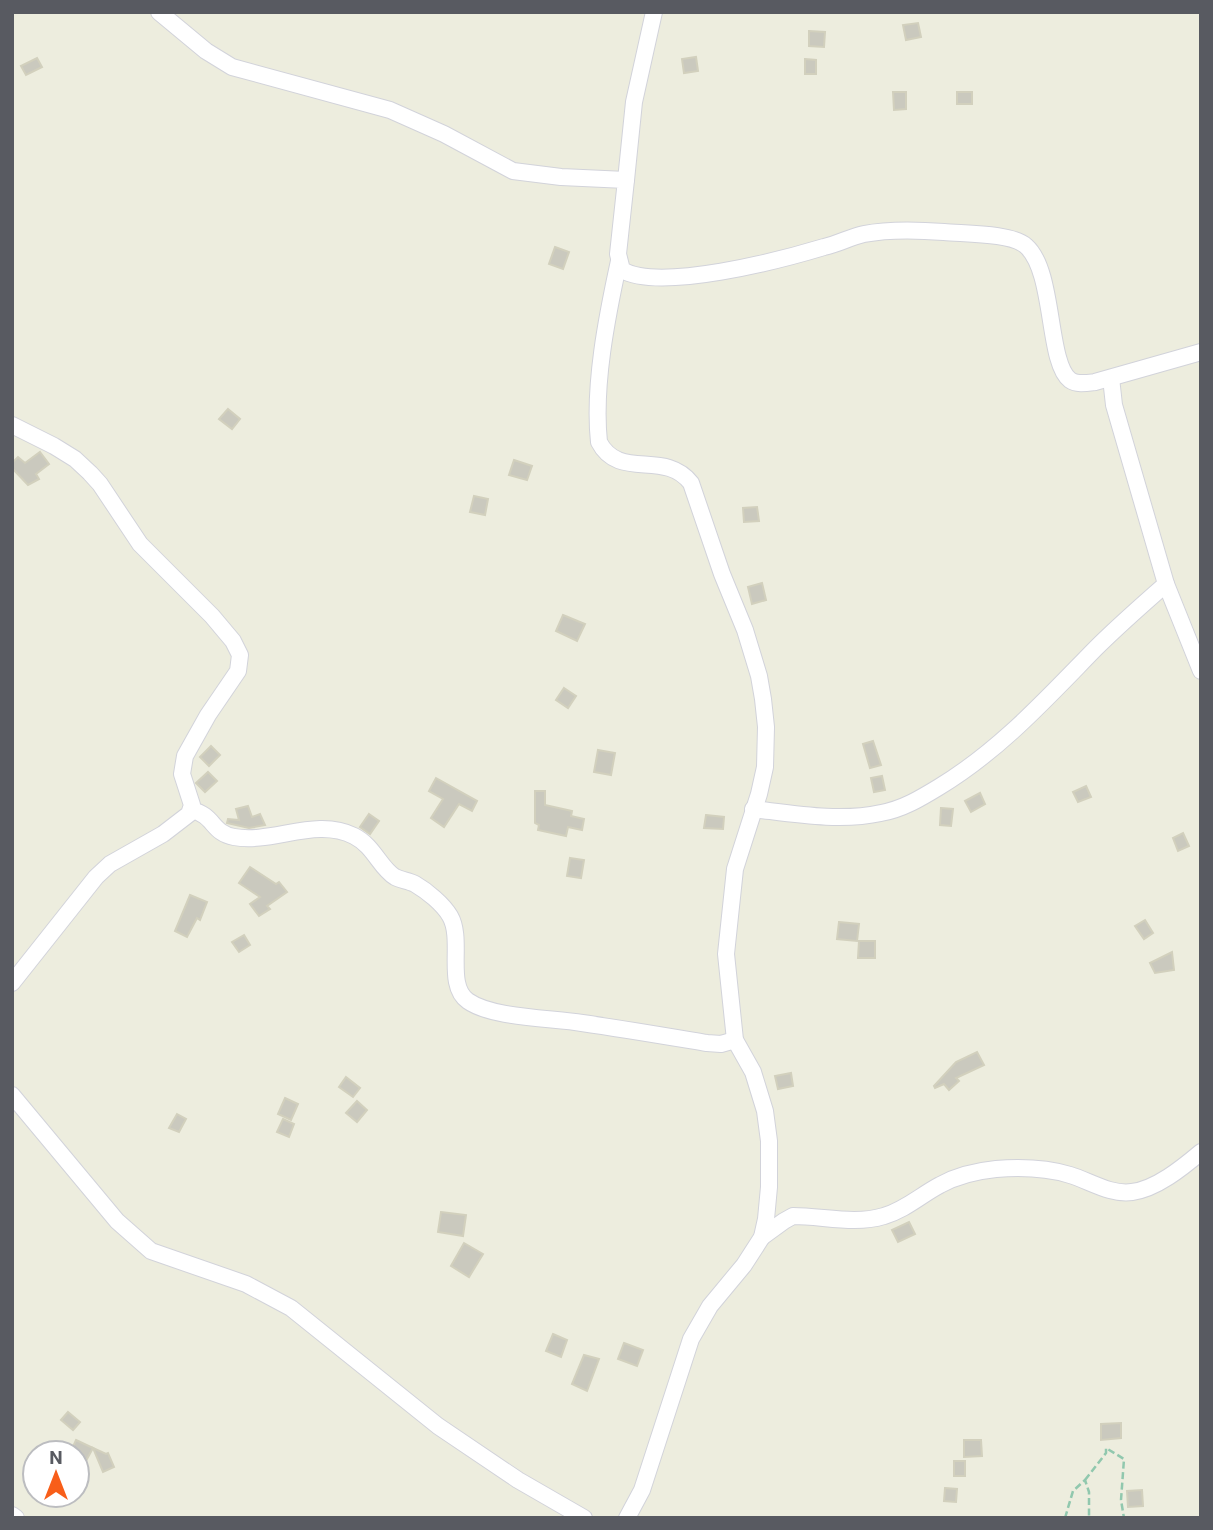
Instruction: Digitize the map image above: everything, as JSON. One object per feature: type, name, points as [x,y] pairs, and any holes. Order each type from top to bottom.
[{"type":"street","points":[[159,12],[206,51],[232,67],[390,110],[444,134],[513,171],[561,177],[626,180]]},
{"type":"street","points":[[627,1518],[642,1490],[691,1339],[710,1306],[744,1265],[762,1237],[770,1164],[765,1111],[752,1072],[735,1040],[727,967],[728,922],[735,869],[759,794],[765,757],[766,727],[759,676],[691,483],[673,467],[630,463],[614,458],[604,453],[599,442],[601,370],[619,261],[634,102],[654,12]]},
{"type":"street","points":[[619,261],[622,270],[638,276],[675,277],[806,253],[868,233],[935,231],[1018,240],[1028,246],[1036,259],[1062,370],[1070,380],[1081,384],[1111,378],[1201,352]]},
{"type":"street","points":[[1111,378],[1114,405],[1166,584],[1201,671]]},
{"type":"street","points":[[12,425],[65,452],[90,473],[140,544],[212,616],[239,650],[240,661],[238,671],[201,726],[186,756],[182,775],[191,800],[191,810],[163,834],[125,854],[96,877],[12,983]]},
{"type":"street","points":[[753,809],[808,815],[865,816],[898,809],[920,799],[999,745],[1052,695],[1095,649],[1166,584]]},
{"type":"street","points":[[191,810],[204,813],[219,832],[231,837],[247,838],[319,829],[358,838],[390,873],[420,887],[448,912],[454,924],[457,941],[456,972],[459,989],[467,1000],[477,1006],[707,1044],[735,1040]]},
{"type":"street","points":[[12,1095],[117,1221],[151,1251],[246,1284],[291,1308],[438,1426],[518,1480],[584,1518]]},
{"type":"street","points":[[762,1237],[793,1216],[858,1220],[887,1215],[937,1186],[971,1172],[998,1169],[1051,1171],[1111,1191],[1130,1193],[1145,1189],[1186,1165],[1201,1152]]},
{"type":"path","points":[[1065,1518],[1073,1491],[1106,1453],[1106,1448],[1124,1459],[1121,1500],[1124,1518]]},
{"type":"path","points":[[1085,1480],[1089,1492],[1090,1518]]},
{"type":"building","points":[[918,23],[921,37],[906,40],[903,25]]},
{"type":"building","points":[[809,31],[825,32],[824,47],[809,46]]},
{"type":"building","points":[[696,57],[698,71],[684,73],[682,59]]},
{"type":"building","points":[[37,58],[42,67],[26,75],[21,66]]},
{"type":"building","points":[[805,59],[816,60],[816,74],[805,74]]},
{"type":"building","points":[[893,92],[906,92],[906,109],[894,110]]},
{"type":"building","points":[[957,92],[972,92],[972,104],[957,104]]},
{"type":"building","points":[[555,247],[569,252],[563,269],[549,264]]},
{"type":"building","points":[[228,409],[240,419],[232,429],[219,419]]},
{"type":"building","points":[[40,452],[49,464],[36,474],[39,479],[28,485],[12,468],[12,463],[18,457],[25,463]]},
{"type":"building","points":[[514,460],[532,466],[527,480],[509,475]]},
{"type":"building","points":[[474,496],[488,499],[485,515],[470,512]]},
{"type":"building","points":[[757,507],[759,521],[744,522],[743,508]]},
{"type":"building","points":[[762,583],[766,600],[752,604],[748,587]]},
{"type":"building","points":[[563,615],[585,624],[577,641],[556,631]]},
{"type":"building","points":[[564,688],[576,696],[568,708],[556,700]]},
{"type":"building","points":[[873,741],[881,765],[870,768],[863,744]]},
{"type":"building","points":[[211,746],[220,755],[209,766],[200,757]]},
{"type":"building","points":[[598,750],[615,753],[611,775],[594,772]]},
{"type":"building","points":[[208,772],[217,781],[205,792],[196,783]]},
{"type":"building","points":[[882,776],[885,790],[874,792],[871,778]]},
{"type":"building","points":[[436,778],[477,801],[472,811],[459,804],[444,827],[431,818],[443,799],[429,791]]},
{"type":"building","points":[[1086,786],[1091,797],[1078,802],[1073,792]]},
{"type":"building","points":[[535,791],[545,791],[545,805],[572,811],[571,816],[584,819],[582,830],[568,827],[566,836],[538,830],[539,825],[535,823]]},
{"type":"building","points":[[980,793],[985,804],[971,812],[965,801]]},
{"type":"building","points":[[248,806],[252,817],[260,814],[265,825],[249,828],[227,823],[228,819],[239,820],[236,809]]},
{"type":"building","points":[[941,808],[953,809],[951,826],[940,825]]},
{"type":"building","points":[[369,814],[379,821],[370,834],[360,827]]},
{"type":"building","points":[[706,815],[724,817],[723,829],[704,828]]},
{"type":"building","points":[[1183,833],[1189,846],[1178,851],[1173,838]]},
{"type":"building","points":[[570,858],[584,860],[581,878],[567,876]]},
{"type":"building","points":[[250,867],[276,884],[279,882],[287,892],[267,906],[270,909],[259,916],[250,904],[260,897],[239,883]]},
{"type":"building","points":[[190,895],[207,902],[200,920],[197,918],[187,937],[175,931]]},
{"type":"building","points":[[1145,920],[1153,933],[1144,939],[1135,926]]},
{"type":"building","points":[[839,922],[859,924],[857,941],[837,939]]},
{"type":"building","points":[[244,935],[250,945],[239,952],[232,942]]},
{"type":"building","points":[[859,941],[875,941],[875,958],[858,958]]},
{"type":"building","points":[[1172,952],[1174,970],[1155,973],[1150,963]]},
{"type":"building","points":[[977,1052],[984,1065],[956,1078],[959,1081],[949,1090],[944,1084],[935,1088],[956,1062]]},
{"type":"building","points":[[791,1073],[793,1086],[778,1089],[775,1076]]},
{"type":"building","points":[[346,1077],[360,1088],[353,1097],[339,1087]]},
{"type":"building","points":[[285,1098],[298,1104],[291,1120],[278,1114]]},
{"type":"building","points":[[357,1101],[367,1110],[357,1122],[346,1113]]},
{"type":"building","points":[[177,1114],[186,1119],[179,1132],[169,1128]]},
{"type":"building","points":[[283,1119],[294,1124],[289,1137],[277,1132]]},
{"type":"building","points":[[441,1212],[466,1215],[463,1236],[438,1232]]},
{"type":"building","points":[[909,1222],[915,1234],[898,1242],[892,1230]]},
{"type":"building","points":[[464,1243],[483,1254],[469,1277],[451,1266]]},
{"type":"building","points":[[553,1334],[567,1340],[561,1357],[546,1351]]},
{"type":"building","points":[[624,1343],[643,1350],[637,1366],[618,1359]]},
{"type":"building","points":[[584,1355],[599,1359],[587,1391],[572,1384]]},
{"type":"building","points":[[68,1412],[80,1422],[73,1430],[61,1420]]},
{"type":"building","points":[[1121,1423],[1121,1438],[1101,1440],[1101,1424]]},
{"type":"building","points":[[964,1440],[981,1440],[982,1456],[964,1457]]},
{"type":"building","points":[[93,1448],[108,1453],[114,1467],[103,1472]]},
{"type":"building","points":[[954,1461],[965,1461],[965,1476],[954,1476]]},
{"type":"building","points":[[945,1488],[957,1489],[956,1502],[944,1501]]},
{"type":"building","points":[[1142,1490],[1143,1506],[1128,1507],[1127,1491]]}]
